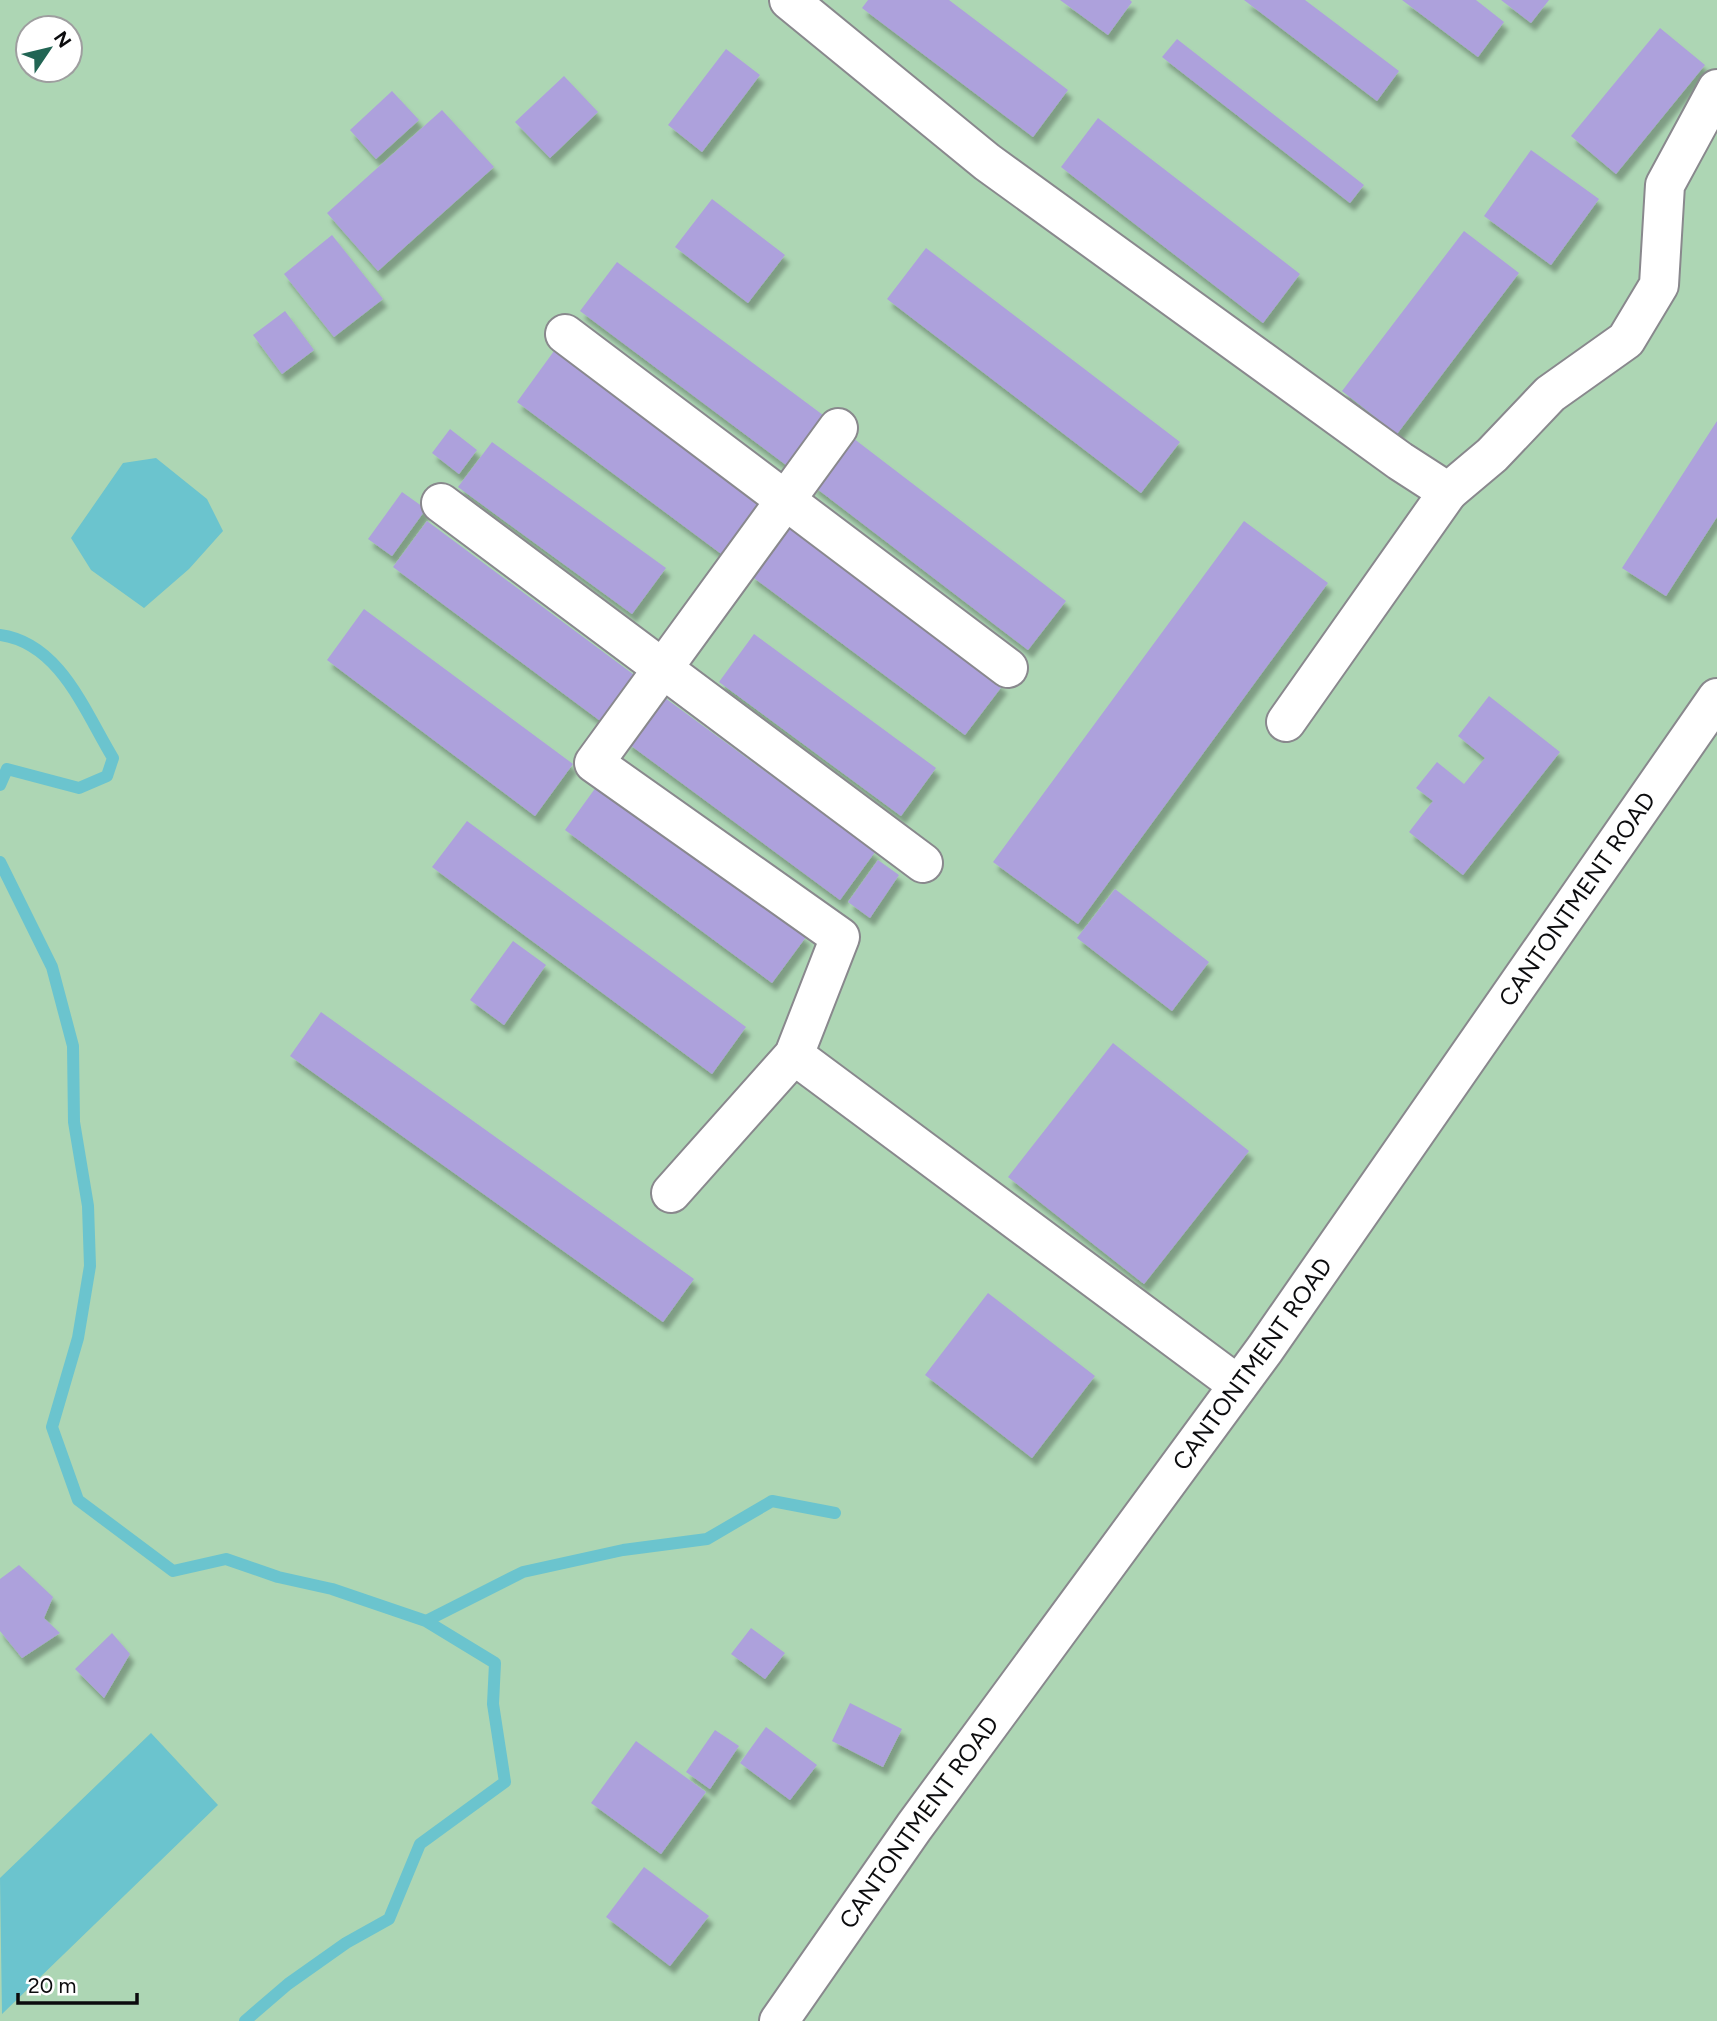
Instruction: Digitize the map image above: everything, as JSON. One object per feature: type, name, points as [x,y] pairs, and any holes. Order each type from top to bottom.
[{"type":"street","points":[[789,0],[987,162],[1388,453],[1448,492]]},
{"type":"street","points":[[1286,722],[1448,492],[1493,456],[1549,394],[1626,340],[1659,285],[1664,185],[1717,89]]},
{"type":"street","points":[[565,334],[1008,668]]},
{"type":"street","points":[[671,1193],[794,1055],[840,937],[594,763],[838,428]]},
{"type":"street","points":[[441,503],[923,863]]},
{"type":"street","name":"CANTONTMENT ROAD","points":[[779,2021],[914,1827],[1238,1385],[1717,698]]},
{"type":"street","points":[[794,1055],[1238,1385]]},
{"type":"green space","points":[[0,0],[1717,0],[1717,2021],[0,2021]]},
{"type":"water","points":[[156,458],[207,499],[223,531],[189,569],[144,608],[91,570],[71,538],[123,463]]},
{"type":"water","points":[[151,1733],[218,1805],[2,2014],[0,1878]]},
{"type":"building","points":[[868,0],[949,0],[1068,90],[1033,137],[862,8]]},
{"type":"building","points":[[1060,0],[1130,0],[1132,2],[1108,35]]},
{"type":"building","points":[[1244,0],[1305,0],[1399,71],[1377,101]]},
{"type":"building","points":[[1402,0],[1476,0],[1504,22],[1478,57]]},
{"type":"building","points":[[1501,0],[1549,0],[1531,23]]},
{"type":"building","points":[[1660,28],[1705,65],[1616,174],[1571,136]]},
{"type":"building","points":[[1177,39],[1364,185],[1350,203],[1162,57]]},
{"type":"building","points":[[726,49],[760,75],[702,152],[668,125]]},
{"type":"building","points":[[564,76],[598,112],[550,158],[515,122]]},
{"type":"building","points":[[392,91],[419,120],[376,159],[350,130]]},
{"type":"building","points":[[442,110],[494,167],[378,271],[327,213]]},
{"type":"building","points":[[1098,118],[1300,274],[1263,323],[1061,167]]},
{"type":"building","points":[[1531,150],[1599,199],[1551,265],[1484,216]]},
{"type":"building","points":[[712,199],[785,255],[748,303],[675,247]]},
{"type":"building","points":[[1464,231],[1519,273],[1397,434],[1342,391]]},
{"type":"building","points":[[332,235],[383,299],[334,337],[284,274]]},
{"type":"building","points":[[926,248],[1180,442],[1141,493],[887,299]]},
{"type":"building","points":[[617,262],[827,418],[790,468],[580,311]]},
{"type":"building","points":[[285,311],[314,350],[282,374],[253,335]]},
{"type":"building","points":[[554,351],[761,506],[724,556],[517,402]]},
{"type":"building","points":[[1717,421],[1717,517],[1666,596],[1622,568]]},
{"type":"building","points":[[450,429],[477,450],[459,474],[432,453]]},
{"type":"building","points":[[849,435],[1066,601],[1028,650],[812,485]]},
{"type":"building","points":[[492,442],[666,568],[632,614],[458,487]]},
{"type":"building","points":[[402,492],[426,509],[392,556],[368,539]]},
{"type":"building","points":[[427,521],[637,677],[603,723],[393,567]]},
{"type":"building","points":[[1244,521],[1328,583],[1078,924],[993,862]]},
{"type":"building","points":[[788,525],[1003,685],[965,735],[750,575]]},
{"type":"building","points":[[364,609],[573,764],[535,816],[327,660]]},
{"type":"building","points":[[754,634],[936,768],[901,816],[719,682]]},
{"type":"building","points":[[661,695],[875,852],[840,900],[626,742]]},
{"type":"building","points":[[1489,696],[1560,752],[1463,875],[1409,832],[1433,801],[1416,788],[1437,762],[1464,784],[1485,758],[1458,736]]},
{"type":"building","points":[[599,783],[806,937],[772,983],[565,830]]},
{"type":"building","points":[[467,821],[746,1027],[712,1074],[432,867]]},
{"type":"building","points":[[878,860],[899,875],[870,918],[848,902]]},
{"type":"building","points":[[1115,889],[1209,962],[1172,1011],[1077,938]]},
{"type":"building","points":[[513,941],[546,965],[504,1025],[470,1000]]},
{"type":"building","points":[[321,1012],[694,1279],[663,1322],[290,1056]]},
{"type":"building","points":[[1113,1043],[1249,1151],[1144,1284],[1008,1177]]},
{"type":"building","points":[[988,1293],[1095,1376],[1032,1458],[925,1375]]},
{"type":"building","points":[[19,1565],[53,1597],[44,1618],[60,1633],[22,1658],[0,1631],[0,1579]]},
{"type":"building","points":[[751,1628],[785,1653],[765,1679],[731,1654]]},
{"type":"building","points":[[112,1633],[130,1654],[104,1698],[75,1669]]},
{"type":"building","points":[[850,1703],[902,1729],[883,1767],[832,1741]]},
{"type":"building","points":[[766,1727],[817,1765],[790,1800],[740,1763]]},
{"type":"building","points":[[715,1730],[739,1746],[710,1789],[686,1772]]},
{"type":"building","points":[[636,1741],[706,1792],[661,1854],[591,1803]]},
{"type":"building","points":[[644,1867],[709,1916],[670,1966],[606,1917]]},
{"type":"waterway","points":[[0,635],[21,641],[39,651],[55,665],[81,701],[113,758],[107,776],[79,788],[7,769],[0,785]]},
{"type":"waterway","points":[[0,862],[52,967],[73,1046],[74,1122],[88,1206],[90,1266],[78,1338],[52,1427],[78,1500],[173,1571],[226,1559],[278,1577],[332,1589],[426,1621],[523,1572],[623,1550],[707,1539],[772,1501],[835,1513]]},
{"type":"waterway","points":[[245,2021],[288,1984],[346,1943],[389,1919],[420,1844],[505,1782],[493,1704],[495,1663],[426,1621]]}]
